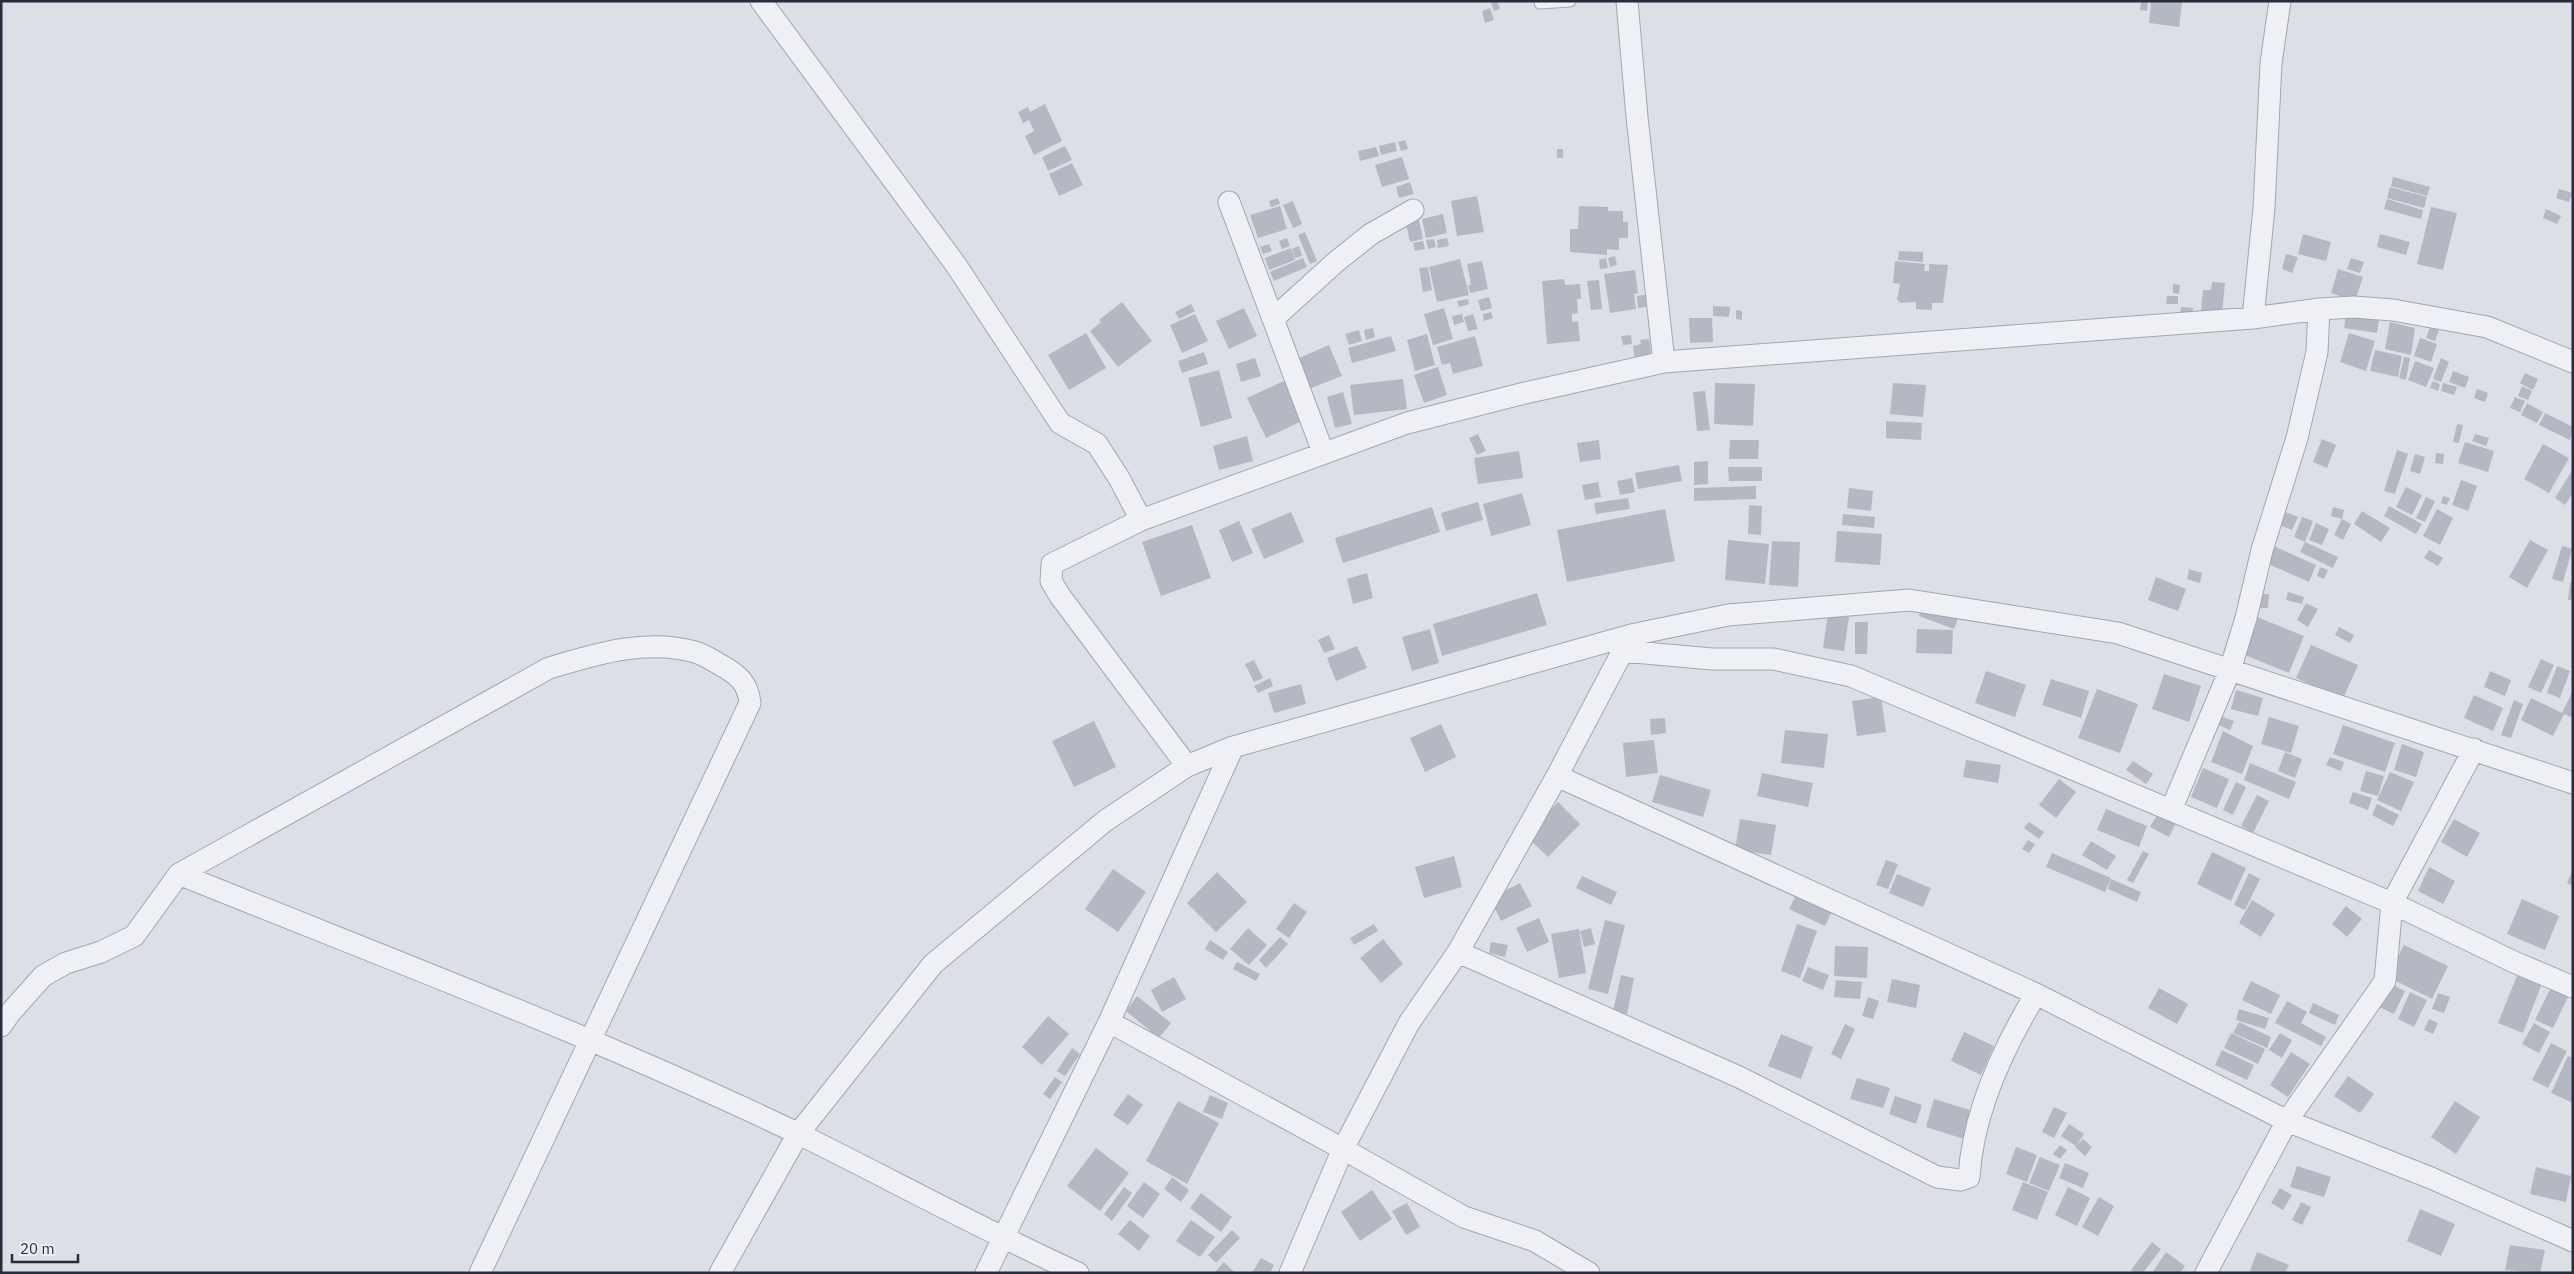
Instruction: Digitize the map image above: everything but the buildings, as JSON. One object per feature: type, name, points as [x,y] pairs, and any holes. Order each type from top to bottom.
[{"type":"street","points":[[761,1],[956,265],[1060,423],[1097,444],[1119,478],[1141,520]]},
{"type":"street","points":[[1627,1],[1637,117],[1664,362]]},
{"type":"street","points":[[2253,318],[2264,208],[2272,63],[2280,1]]},
{"type":"street","points":[[1229,202],[1323,452]]},
{"type":"street","points":[[1274,318],[1337,261],[1371,234],[1413,210]]},
{"type":"street","points":[[1187,766],[1051,581],[1052,564],[1141,520],[1323,452],[1407,423],[1525,393],[1664,362],[2253,318],[2319,309],[2354,307],[2393,310],[2487,327],[2573,362]]},
{"type":"street","points":[[2171,810],[2230,670],[2262,550],[2297,438],[2317,352],[2319,309]]},
{"type":"street","points":[[720,1273],[798,1134],[933,964],[1105,821],[1187,766],[1233,747],[1728,616],[1909,600],[2118,634],[2474,749],[2573,783]]},
{"type":"street","points":[[1290,1273],[1344,1149],[1409,1023],[1458,952],[1557,776],[1627,643]]},
{"type":"street","points":[[1627,643],[1712,659],[1773,659],[1851,676],[2392,902],[2514,962],[2573,987]]},
{"type":"street","points":[[1,1026],[10,1012],[43,976],[66,963],[101,952],[134,936],[179,874],[549,668],[615,650],[654,646],[696,652],[742,680],[749,691],[750,704],[480,1273]]},
{"type":"street","points":[[986,1273],[1001,1238],[1109,1022],[1233,747]]},
{"type":"street","points":[[2206,1273],[2287,1121],[2385,981],[2392,902],[2474,749]]},
{"type":"street","points":[[1557,776],[2036,994],[2287,1121],[2430,1178],[2573,1241]]},
{"type":"street","points":[[179,874],[590,1040],[798,1134],[1001,1238],[1078,1273]]},
{"type":"street","points":[[1458,952],[1740,1076],[1937,1177],[1960,1180],[1969,1176],[1970,1151],[1982,1110],[2009,1038],[2036,994]]},
{"type":"street","points":[[1109,1022],[1344,1149],[1464,1217],[1535,1241],[1589,1273]]},
{"type":"lane","points":[[1540,3],[1570,1]]}]
